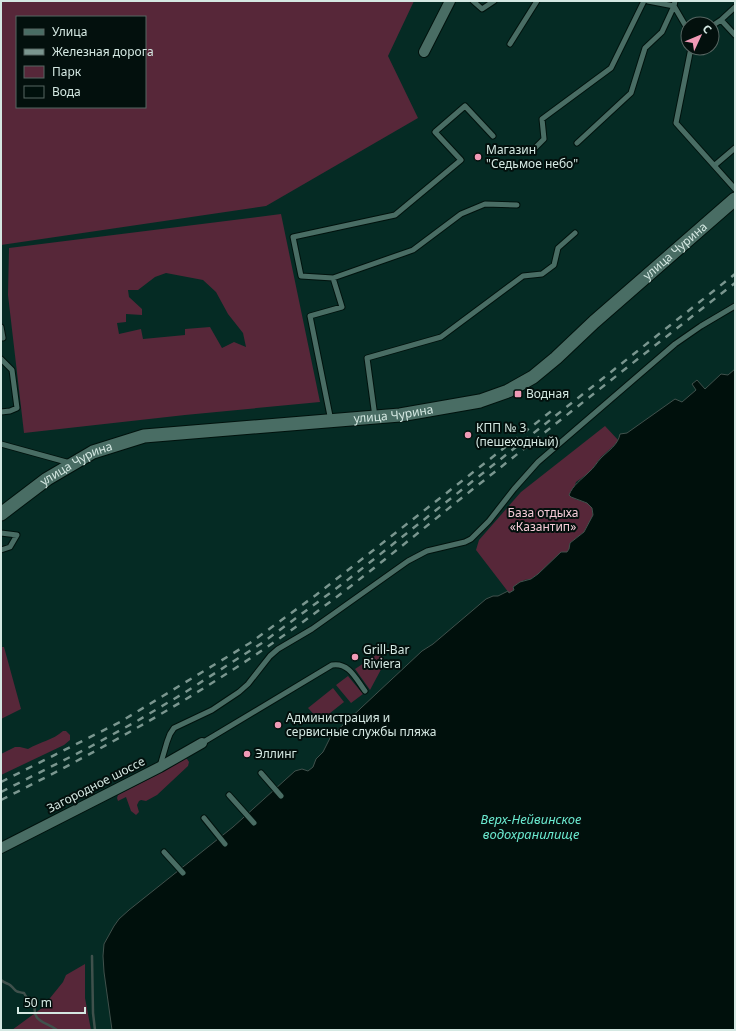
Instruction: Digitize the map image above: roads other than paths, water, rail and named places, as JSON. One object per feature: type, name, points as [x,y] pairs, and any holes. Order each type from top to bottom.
[{"type":"street","points":[[424,52],[450,1]]},
{"type":"street","name":"улица Чурина","points":[[1,514],[47,479],[93,452],[144,436],[331,422],[400,415],[490,398],[521,385],[556,358],[594,322],[735,199]]},
{"type":"street","name":"Загородное шоссе","points":[[1,848],[160,767],[202,743]]},
{"type":"lane","points":[[472,1],[482,9],[494,1]]},
{"type":"lane","points":[[510,44],[537,1]]},
{"type":"lane","points":[[516,152],[531,152],[544,139],[542,119],[611,68],[644,1]]},
{"type":"lane","points":[[648,1],[674,3]]},
{"type":"lane","points":[[674,3],[681,16]]},
{"type":"lane","points":[[577,143],[631,93],[645,48],[662,32],[674,3]]},
{"type":"lane","points":[[735,8],[721,20],[735,35]]},
{"type":"lane","points":[[689,56],[676,123],[735,189]]},
{"type":"lane","points":[[493,136],[465,106],[435,132],[462,160],[395,215],[293,237],[301,276],[333,278],[413,250],[461,214],[485,204],[517,205]]},
{"type":"lane","points":[[715,165],[735,148]]},
{"type":"lane","points":[[375,418],[367,358],[441,337],[523,276],[542,274],[554,265],[558,248],[576,234]]},
{"type":"lane","points":[[331,422],[310,316],[342,307],[333,278]]},
{"type":"lane","points":[[160,767],[167,742],[174,728],[212,710],[229,699],[248,684],[270,656],[278,649],[312,629],[408,560],[427,550],[465,542],[471,539],[489,521],[538,462],[675,344],[701,326],[735,306]]},
{"type":"lane","points":[[1,327],[3,338],[1,338]]},
{"type":"lane","points":[[1,359],[12,370],[17,408],[10,411],[1,412]]},
{"type":"lane","points":[[1,444],[73,464]]},
{"type":"lane","points":[[1,534],[17,535],[10,547],[1,550]]},
{"type":"lane","points":[[202,743],[332,665],[337,664],[345,666],[366,691]]},
{"type":"lane","points":[[261,773],[281,796]]},
{"type":"lane","points":[[229,795],[254,823]]},
{"type":"lane","points":[[204,818],[225,844]]},
{"type":"lane","points":[[164,852],[183,874]]},
{"type":"water","name":"Верх-Нейвинское водохранилище","points":[[735,369],[735,1030],[112,1030],[103,956],[104,944],[119,919],[233,827],[295,771],[302,769],[308,771],[313,767],[316,759],[323,752],[331,736],[422,651],[433,644],[486,599],[493,596],[498,596],[508,591],[509,593],[514,590],[513,587],[520,582],[531,579],[538,574],[561,552],[567,552],[570,543],[584,532],[593,515],[592,508],[587,503],[569,495],[575,485],[610,450],[619,438],[620,434],[627,433],[675,399],[682,402],[696,390],[692,384],[697,380],[705,389],[721,374],[728,375]]},
{"type":"waterway","points":[[92,956],[93,1013],[95,1030]]},
{"type":"waterway","points":[[1,980],[17,991],[24,993],[28,1000],[35,1004],[35,1015],[37,1018],[57,1030]]},
{"type":"railway","points":[[1,792],[88,748],[137,721],[262,643],[345,582],[735,274]]},
{"type":"railway","points":[[1,800],[137,728],[203,689],[267,647],[362,577],[735,283]]},
{"type":"railway","points":[[1,782],[120,722],[250,643],[316,595],[554,409]]},
{"type":"place","name":"Магазин \"Седьмое небо\"","points":[[478,157]]},
{"type":"place","name":"Водная","points":[[518,394]]},
{"type":"place","name":"КПП № 3 (пешеходный)","points":[[468,435]]},
{"type":"place","name":"Grill-Bar Riviera","points":[[355,657]]},
{"type":"place","name":"Администрация и сервисные службы пляжа","points":[[278,725]]},
{"type":"place","name":"Эллинг","points":[[247,754]]},
{"type":"park label","name":"База отдыха «Казантип»","points":[[543,520]]}]
